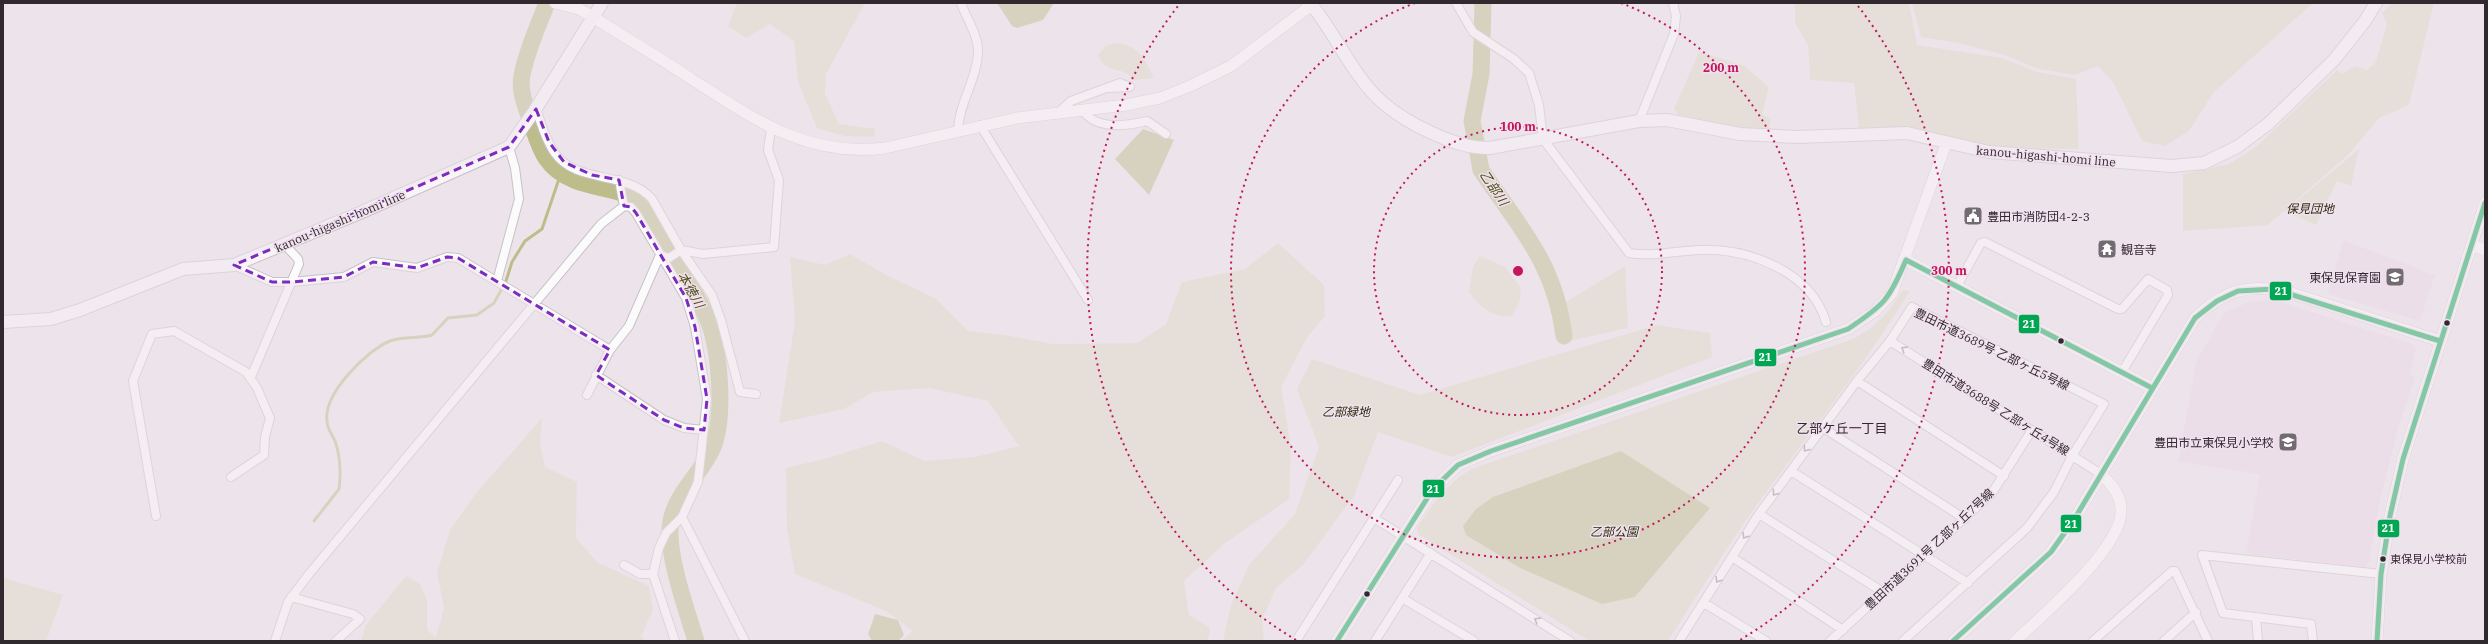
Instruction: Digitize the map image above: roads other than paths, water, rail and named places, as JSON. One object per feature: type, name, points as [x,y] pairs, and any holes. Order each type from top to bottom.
[{"type":"main road","points":[[509,147],[532,114],[602,3]]},
{"type":"main road","name":"kanou-higashi-homi line","points":[[1312,4],[1348,58],[1382,102],[1399,115],[1421,128],[1470,148],[1483,148],[1543,139],[1639,121],[1667,120],[1740,134],[1794,137],[1907,133],[1946,144],[1989,152],[2164,166],[2204,163],[2237,147],[2268,124],[2334,60],[2365,21],[2376,3]]},
{"type":"main road","name":"kanou-higashi-homi line","points":[[3,322],[51,319],[80,310],[183,269],[234,265],[284,245],[509,147]]},
{"type":"street","points":[[958,130],[958,116],[971,83],[978,53],[961,3]]},
{"type":"street","points":[[1456,3],[1473,32],[1514,59],[1529,73],[1539,104],[1543,139],[1629,253],[1700,250],[1727,251],[1762,261],[1798,280],[1816,299],[1826,322]]},
{"type":"street","points":[[1639,121],[1674,34],[1676,16],[1673,3]]},
{"type":"street","points":[[559,4],[579,9],[593,17],[771,128],[811,143],[864,150],[885,148],[958,130],[1059,112],[1083,111],[1160,98],[1190,86],[1231,66],[1312,4]]},
{"type":"street","points":[[1059,112],[1071,101],[1108,88]]},
{"type":"street","points":[[1083,111],[1094,122],[1128,126],[1147,121],[1166,134]]},
{"type":"street","points":[[532,114],[552,147],[564,162],[592,175],[619,180],[646,192],[665,220],[681,250],[712,295],[721,320],[740,392],[756,394]]},
{"type":"street","points":[[980,126],[1088,300]]},
{"type":"street","points":[[660,255],[669,258],[681,250],[703,254],[774,247],[779,180],[768,150],[771,128]]},
{"type":"street","points":[[1337,641],[1433,489],[1458,465],[1491,451],[1848,329],[1875,311],[1892,293],[1906,260],[1946,144]]},
{"type":"street","points":[[497,281],[520,199],[515,168],[509,147]]},
{"type":"street","points":[[619,180],[624,206]]},
{"type":"street","points":[[2377,641],[2381,574],[2390,516],[2403,459],[2485,203]]},
{"type":"street","points":[[274,641],[291,597],[533,303],[601,224],[613,213],[624,206],[631,207],[636,213],[686,298],[696,328],[707,399],[698,482],[682,517],[666,533],[659,548],[653,574],[675,641]]},
{"type":"street","points":[[1957,286],[1981,243],[1985,242],[2118,309],[2122,309],[2148,279],[2167,290],[2168,295],[2122,372]]},
{"type":"street","points":[[251,377],[299,264],[298,259],[284,245]]},
{"type":"street","points":[[2472,245],[2485,250]]},
{"type":"street","points":[[587,395],[610,350],[629,326],[660,255]]},
{"type":"street","points":[[234,265],[272,282],[292,282],[344,277],[373,262],[416,268],[453,257],[458,258],[610,350]]},
{"type":"street","points":[[1906,260],[2152,388]]},
{"type":"street","points":[[1953,641],[2051,552],[2075,518],[2195,318],[2218,299],[2249,287],[2269,288],[2288,292],[2440,341]]},
{"type":"street","name":"豊田市道3689号 乙部ヶ丘5号線","points":[[1704,603],[1759,514],[1822,427],[1890,341],[1912,307],[2104,404],[2072,456]]},
{"type":"street","points":[[156,516],[133,381],[152,334],[174,331],[246,372],[251,377],[270,418],[265,437],[264,455],[231,477]]},
{"type":"street","name":"豊田市道3688号 乙部ヶ丘4号線","points":[[1890,341],[2101,474]]},
{"type":"street","points":[[596,375],[664,420],[684,428],[704,432]]},
{"type":"street","points":[[1857,381],[2004,476]]},
{"type":"street","points":[[1822,427],[1965,519]]},
{"type":"street","name":"豊田市道3691号 乙部ヶ丘7号線","points":[[1830,641],[1926,555],[1992,493],[2032,430]]},
{"type":"street","points":[[1903,641],[2027,528],[2054,492],[2072,456]]},
{"type":"street","points":[[1791,471],[1926,555],[1968,583]]},
{"type":"street","points":[[2015,641],[2076,584],[2104,550],[2121,519],[2120,503],[2116,489],[2101,474]]},
{"type":"street","points":[[1296,641],[1398,480]]},
{"type":"street","points":[[1759,514],[1883,592]]},
{"type":"street","points":[[682,517],[745,641]]},
{"type":"street","points":[[1374,518],[1570,641]]},
{"type":"street","points":[[1375,641],[1431,553]]},
{"type":"street","points":[[2313,641],[2311,624],[2223,613],[2202,555],[2381,574]]},
{"type":"street","points":[[1732,557],[1843,630]]},
{"type":"street","points":[[624,565],[640,574],[653,574]]},
{"type":"street","points":[[2093,641],[2172,571],[2175,571],[2196,612],[2208,641]]},
{"type":"street","points":[[291,597],[353,614],[360,619],[336,641]]},
{"type":"street","points":[[1402,598],[1474,641]]},
{"type":"street","points":[[1679,641],[1704,603],[1766,641]]},
{"type":"street","points":[[2164,641],[2196,612]]},
{"type":"street","points":[[2256,618],[2258,641]]},
{"type":"waterway","name":"本徳川","points":[[547,3],[530,47],[521,81],[524,103],[540,147],[549,162],[555,169],[564,175],[582,183],[625,194],[640,203],[700,303],[708,320],[716,348],[720,384],[717,434],[713,447],[708,456],[678,501],[671,521],[670,534],[671,548],[678,581],[696,641]]},
{"type":"waterway","name":"乙部川","points":[[1483,3],[1481,74],[1472,121],[1481,170],[1534,247],[1553,287],[1564,336]]},
{"type":"waterway","points":[[314,521],[339,489],[340,472],[338,455],[335,441],[328,427],[327,421],[328,410],[332,398],[339,386],[359,363],[390,341],[395,339],[432,335],[448,318],[477,315],[494,303],[506,281],[512,262],[525,241],[542,229],[561,173]]},
{"type":"place","name":"豊田市消防団4-2-3","points":[[1973,216]]},
{"type":"place","name":"観音寺","points":[[2107,249]]},
{"type":"place","name":"東保見保育園","points":[[2395,277]]},
{"type":"place","name":"豊田市立東保見小学校","points":[[2288,442]]},
{"type":"place","name":"東保見小学校前","points":[[2383,559]]},
{"type":"district","name":"乙部ケ丘一丁目","points":[[1842,428]]},
{"type":"park label","name":"保見団地","points":[[2310,208]]},
{"type":"park label","name":"乙部緑地","points":[[1346,411]]},
{"type":"park label","name":"乙部公園","points":[[1614,531]]}]
